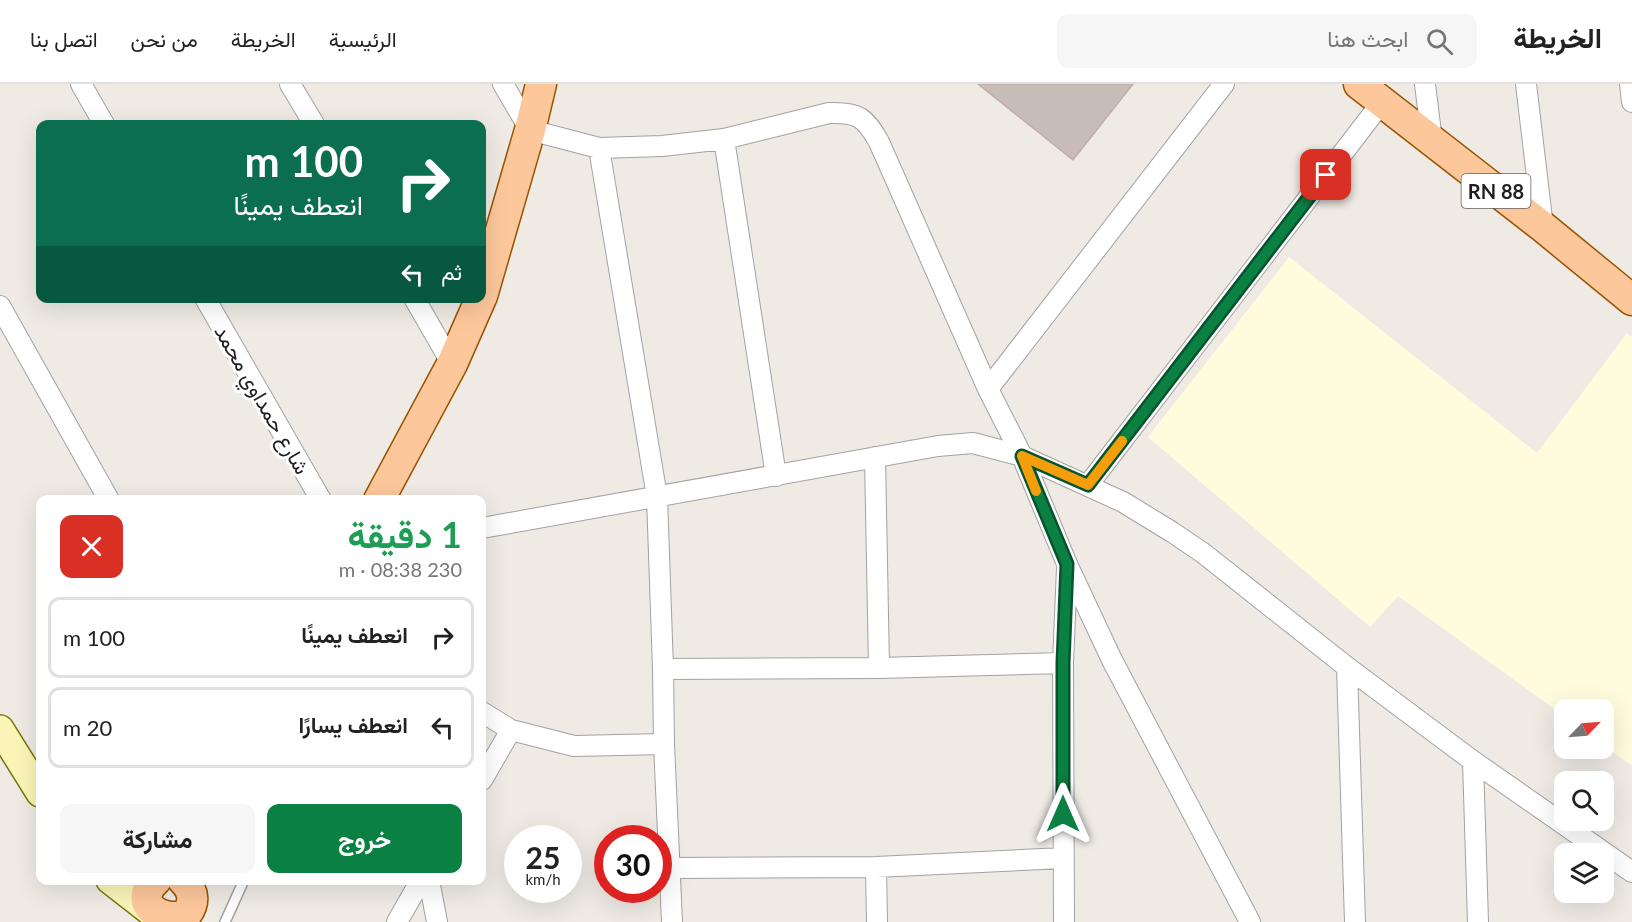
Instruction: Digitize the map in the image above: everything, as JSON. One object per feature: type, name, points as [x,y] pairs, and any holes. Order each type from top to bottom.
[{"type":"main road","points":[[486,280],[542,84]]},
{"type":"main road","name":"RN 88","points":[[1370,93],[1543,227],[1632,300]]},
{"type":"main road","points":[[382,495],[452,364],[478,303]]},
{"type":"main road","points":[[0,729],[36,787]]},
{"type":"main road","points":[[116,885],[159,918],[171,922],[185,916],[192,903],[188,885]]},
{"type":"main road","points":[[152,885],[147,898],[159,918]]},
{"type":"street","points":[[81,84],[102,120]]},
{"type":"street","points":[[290,84],[312,120]]},
{"type":"street","points":[[503,84],[530,130],[599,147],[662,146],[724,139],[829,113],[846,112],[859,116],[871,127],[988,389],[1022,456],[1067,564],[1112,660],[1250,922]]},
{"type":"street","points":[[988,389],[1224,84]]},
{"type":"street","points":[[1425,84],[1432,141]]},
{"type":"street","points":[[1526,84],[1543,227]]},
{"type":"street","points":[[1630,84],[1632,102]]},
{"type":"street","points":[[1088,485],[1370,93]]},
{"type":"street","points":[[724,139],[776,476]]},
{"type":"street","points":[[599,147],[657,497],[669,825]]},
{"type":"street","name":"شارع حمداوي محمد","points":[[208,303],[318,495]]},
{"type":"street","points":[[417,303],[452,364]]},
{"type":"street","points":[[0,306],[106,495]]},
{"type":"street","points":[[486,527],[938,446],[973,443],[1022,456],[1123,502],[1203,553],[1347,667],[1473,761],[1632,872]]},
{"type":"street","points":[[875,457],[879,668]]},
{"type":"street","points":[[1064,922],[1063,663],[1067,564]]},
{"type":"street","points":[[663,669],[879,668],[1063,663]]},
{"type":"street","points":[[1347,667],[1355,922]]},
{"type":"street","points":[[486,714],[511,730],[574,746],[664,744]]},
{"type":"street","points":[[486,773],[511,730]]},
{"type":"street","points":[[1473,761],[1478,922]]},
{"type":"street","points":[[672,868],[876,867],[1063,858]]},
{"type":"street","points":[[876,867],[877,922]]},
{"type":"street","points":[[397,922],[418,885]]},
{"type":"street","points":[[430,885],[437,922]]},
{"type":"street","points":[[672,903],[672,922]]},
{"type":"lane","points":[[225,922],[242,885]]},
{"type":"shaded area","points":[[1289,257],[1537,453],[1627,333],[1632,337],[1632,766],[1614,752],[1614,699],[1554,699],[1554,709],[1398,596],[1370,627],[1148,437]]},
{"type":"building","points":[[978,84],[1133,84],[1073,160]]},
{"type":"slow traffic","points":[[1036,491],[1022,456],[1088,485],[1122,441]]},
{"type":"route","points":[[1063,814],[1063,663],[1067,564],[1022,456],[1088,485],[1326,175]]}]
